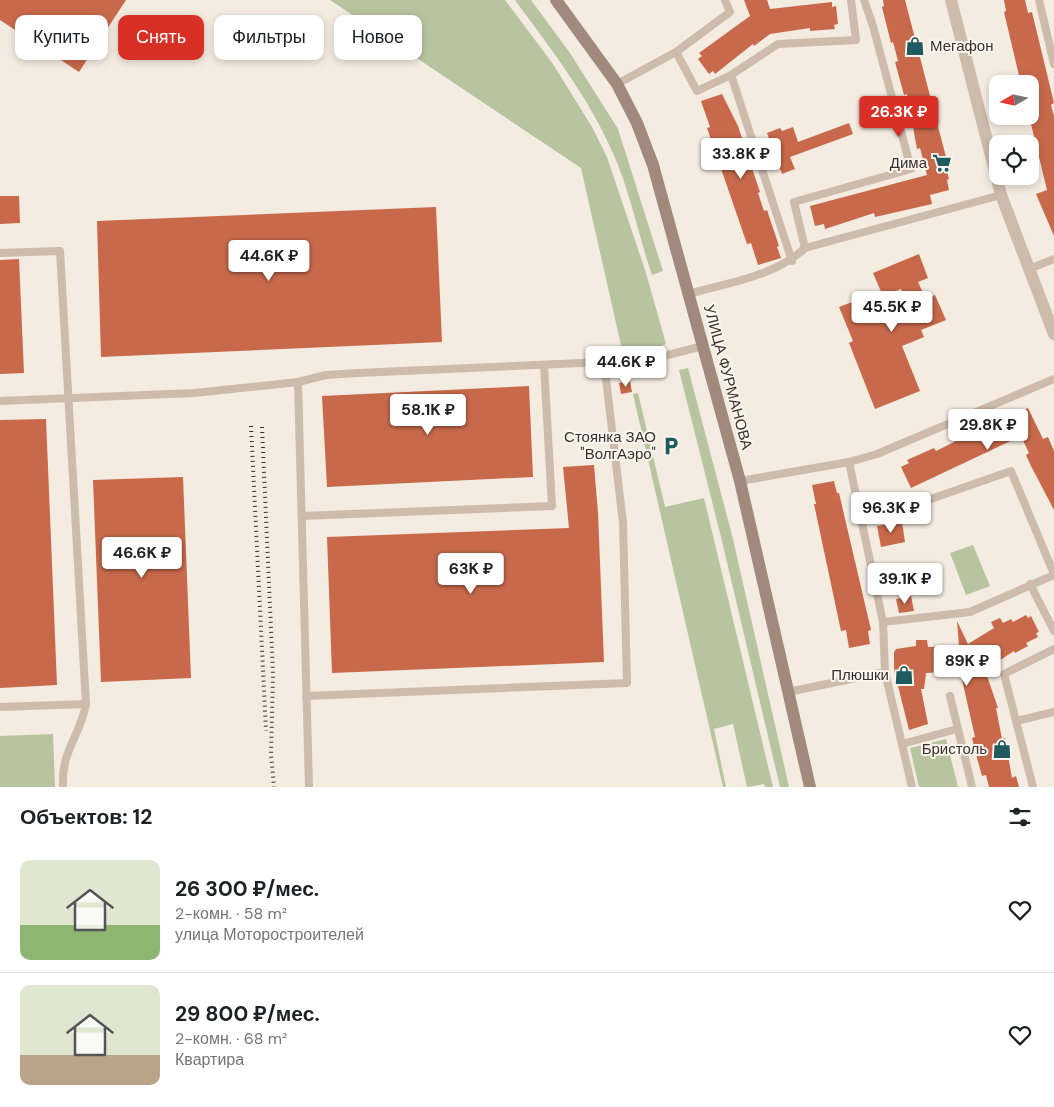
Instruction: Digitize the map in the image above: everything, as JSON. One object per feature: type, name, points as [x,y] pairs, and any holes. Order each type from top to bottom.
[{"type":"main road","name":"УЛИЦА ФУРМАНОВА","points":[[556,0],[617,84],[637,123],[653,165],[740,481],[810,787]]},
{"type":"street","points":[[951,0],[1001,195],[1029,269],[1051,316],[1054,334]]},
{"type":"lane","points":[[617,84],[676,52],[730,12],[725,0]]},
{"type":"lane","points":[[676,52],[697,90],[731,75],[778,44],[856,40],[851,0]]},
{"type":"lane","points":[[805,248],[794,202],[911,169],[874,26],[864,0]]},
{"type":"lane","points":[[1039,0],[1054,64]]},
{"type":"lane","points":[[731,75],[792,260]]},
{"type":"lane","points":[[689,294],[772,269],[792,260],[805,248],[1001,195]]},
{"type":"lane","points":[[0,253],[60,251],[86,704],[83,720],[65,755],[62,774],[63,787]]},
{"type":"lane","points":[[1029,269],[1054,259]]},
{"type":"lane","points":[[652,359],[703,346]]},
{"type":"lane","points":[[0,401],[194,393],[298,382],[326,375],[350,373],[625,361]]},
{"type":"lane","points":[[306,696],[627,682],[623,523],[604,362]]},
{"type":"lane","points":[[302,516],[552,506],[544,365]]},
{"type":"lane","points":[[740,481],[849,462],[877,454],[1054,379]]},
{"type":"lane","points":[[298,382],[308,787]]},
{"type":"lane","points":[[849,462],[883,622],[885,672],[912,787]]},
{"type":"lane","points":[[858,504],[873,510],[928,500],[1011,471],[1054,574],[970,612],[883,622]]},
{"type":"lane","points":[[1030,584],[1054,631]]},
{"type":"lane","points":[[1033,787],[1004,674],[1054,648]]},
{"type":"lane","points":[[788,692],[885,672]]},
{"type":"lane","points":[[950,696],[972,787]]},
{"type":"lane","points":[[0,708],[86,704]]},
{"type":"lane","points":[[1016,721],[1054,712]]},
{"type":"lane","points":[[902,744],[957,729]]},
{"type":"green space","points":[[330,0],[505,0],[553,64],[592,127],[607,157],[646,273],[666,344],[650,350],[623,354],[581,168],[420,60],[422,60],[422,15],[352,15]]},
{"type":"green space","points":[[515,0],[531,0],[570,53],[618,129],[663,271],[652,275],[618,166],[592,111],[555,54]]},
{"type":"green space","points":[[688,368],[733,539],[789,787],[780,787],[722,541],[679,370]]},
{"type":"green space","points":[[638,393],[665,507],[704,498],[773,787],[765,787],[764,784],[747,787],[733,724],[714,729],[726,787],[723,787],[633,394]]},
{"type":"green space","points":[[973,545],[990,586],[966,595],[950,553]]},
{"type":"green space","points":[[53,734],[55,787],[0,787],[0,736]]},
{"type":"green space","points":[[946,739],[958,787],[919,787],[910,748]]},
{"type":"building","points":[[0,0],[126,0],[108,28],[108,15],[15,15],[15,30],[0,20]]},
{"type":"building","points":[[744,0],[767,0],[770,9],[832,2],[832,7],[836,6],[838,24],[834,25],[835,29],[810,31],[810,28],[770,34],[754,46],[753,44],[715,74],[713,71],[709,74],[698,59],[702,56],[699,53],[750,16]]},
{"type":"building","points":[[883,0],[905,0],[946,157],[943,157],[949,179],[947,180],[949,190],[930,195],[932,204],[875,217],[874,213],[825,229],[824,224],[815,226],[810,206],[927,175],[920,148],[917,149],[907,94],[904,95],[895,62],[898,61],[893,42],[891,43],[882,7],[884,6]]},
{"type":"building","points":[[1004,0],[1025,0],[1028,13],[1032,12],[1054,103],[1051,105],[1054,116],[1054,236],[1036,194],[1047,190],[1039,157],[1039,135],[1034,135],[1031,125],[1039,125],[1039,75],[1019,75],[1004,12],[1006,11]]},
{"type":"building","points":[[61,60],[87,60],[79,72]]},
{"type":"building","points":[[722,94],[738,126],[760,192],[758,193],[764,211],[767,210],[779,246],[777,247],[781,258],[758,265],[751,243],[747,244],[707,128],[710,127],[701,101]]},
{"type":"building","points":[[849,123],[853,134],[790,157],[795,169],[782,174],[767,133],[780,128],[782,131],[793,127],[798,142]]},
{"type":"building","points":[[0,196],[19,196],[20,223],[0,224]]},
{"type":"building","points":[[436,207],[442,342],[101,357],[97,221]]},
{"type":"building","points":[[919,254],[928,278],[918,282],[926,299],[935,295],[946,320],[921,330],[924,337],[902,346],[920,391],[875,409],[849,343],[853,341],[839,307],[860,299],[869,322],[908,306],[901,289],[883,296],[873,273]]},
{"type":"building","points":[[19,259],[24,373],[0,374],[0,260]]},
{"type":"building","points":[[630,381],[632,392],[621,394],[619,383]]},
{"type":"building","points":[[529,386],[533,477],[327,487],[322,396]]},
{"type":"building","points":[[1028,408],[1043,439],[1048,437],[1054,451],[1054,510],[1026,455],[1029,453],[1021,436],[911,488],[901,467],[909,463],[907,460],[934,448],[936,451],[956,441],[955,438],[986,423],[988,427]]},
{"type":"building","points":[[46,419],[57,685],[0,688],[0,420]]},
{"type":"building","points":[[594,465],[598,513],[604,662],[332,673],[327,537],[569,528],[563,467]]},
{"type":"building","points":[[183,477],[191,678],[101,682],[93,480]]},
{"type":"building","points":[[834,481],[837,493],[839,493],[871,630],[868,631],[870,644],[849,648],[846,630],[841,631],[814,504],[816,504],[812,485]]},
{"type":"building","points":[[902,522],[905,542],[881,547],[877,526]]},
{"type":"building","points":[[911,596],[914,611],[899,613],[896,599]]},
{"type":"building","points":[[1026,615],[1028,618],[1031,616],[1039,632],[1036,633],[1038,637],[1026,643],[1028,646],[1015,653],[1014,651],[985,670],[998,708],[996,708],[1002,739],[1005,738],[1012,778],[1016,776],[1019,787],[989,787],[986,775],[982,776],[975,751],[972,738],[975,737],[961,675],[943,676],[943,672],[926,673],[924,689],[921,689],[928,724],[909,730],[894,670],[894,652],[896,649],[916,646],[916,640],[927,640],[928,647],[959,646],[957,621],[968,644],[994,628],[991,622],[1000,618],[1003,623],[1011,619],[1013,622]]},
{"type":"railway","points":[[251,426],[266,731]]},
{"type":"railway","points":[[262,427],[273,674],[271,754],[274,787]]},
{"type":"place","name":"Мегафон","points":[[915,46]]},
{"type":"place","name":"Дима","points":[[942,163]]},
{"type":"place","name":"Стоянка ЗАО \"ВолгАэро\"","points":[[671,446]]},
{"type":"place","name":"Плюшки","points":[[904,675]]},
{"type":"place","name":"Бристоль","points":[[1002,749]]}]
